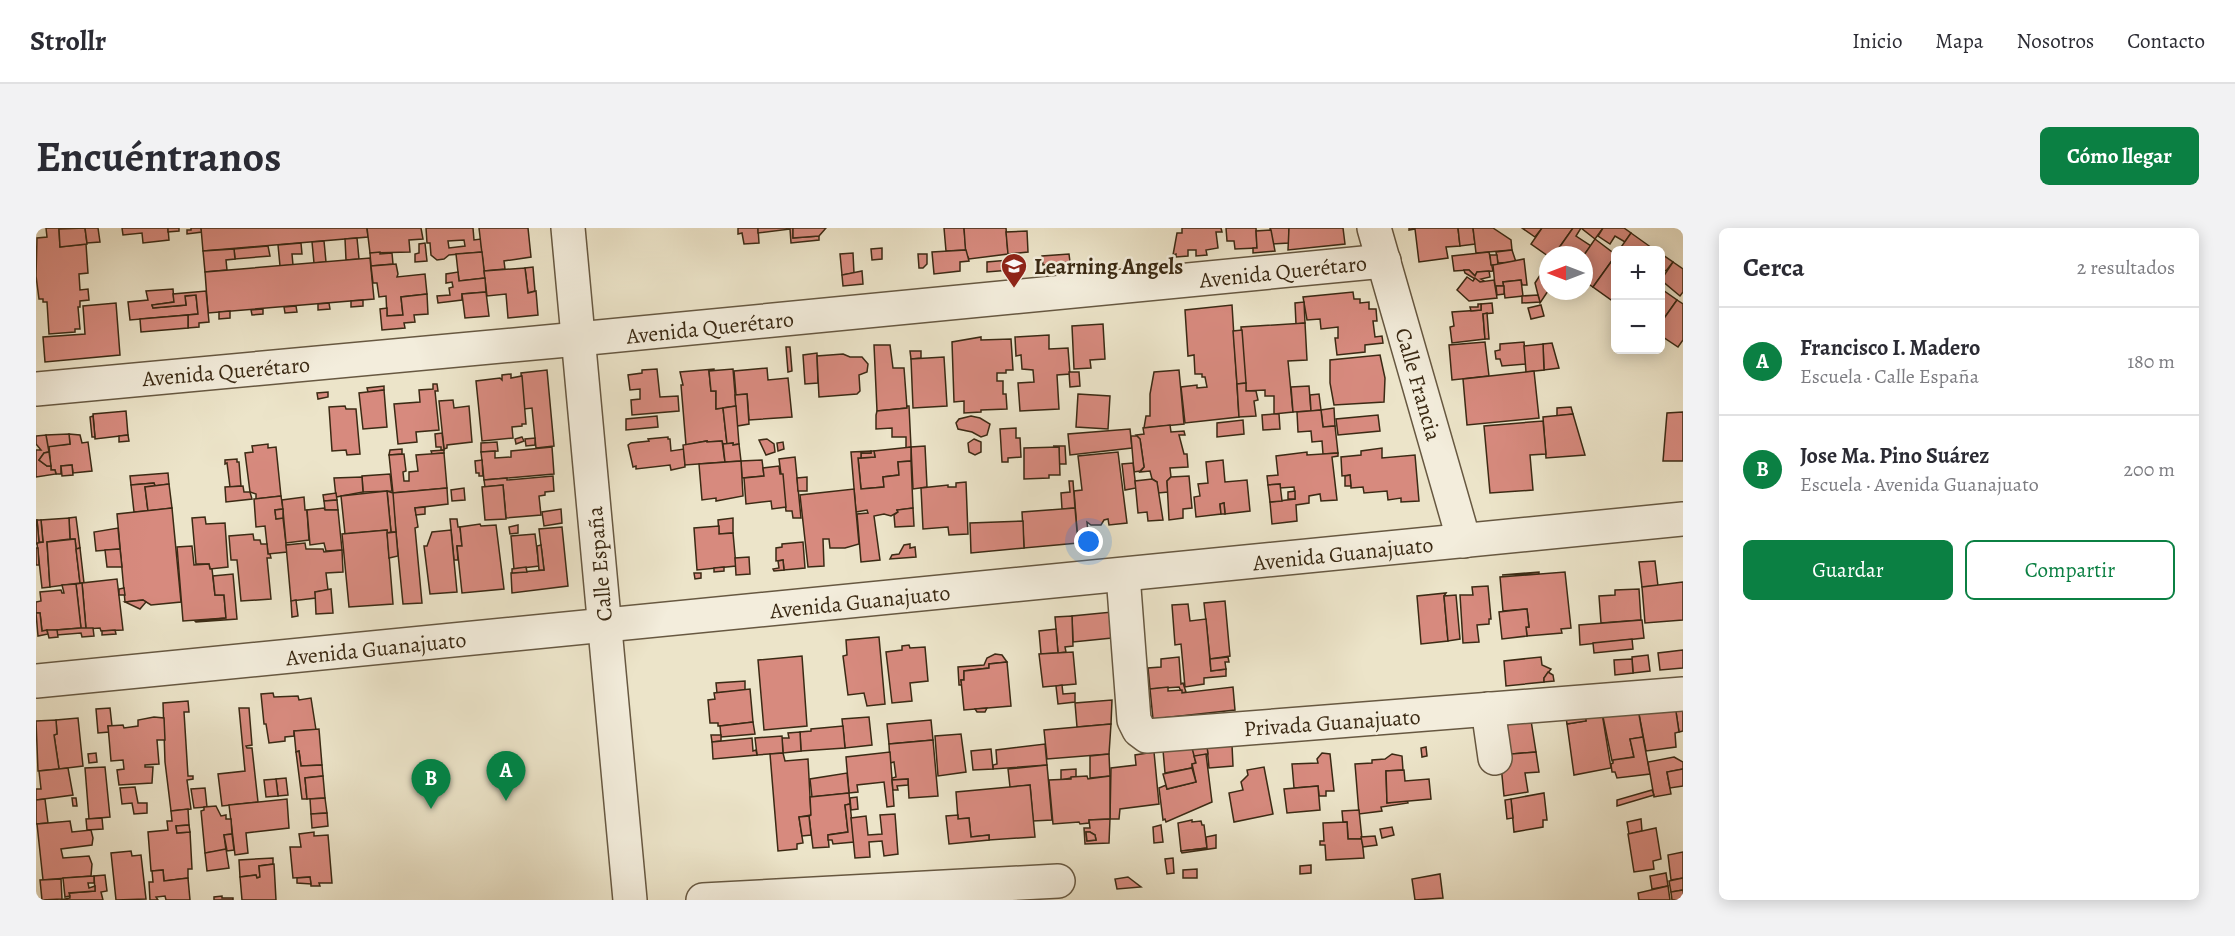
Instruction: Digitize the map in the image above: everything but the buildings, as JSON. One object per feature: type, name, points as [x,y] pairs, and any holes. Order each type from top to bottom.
[{"type":"street","name":"Calle España","points":[[568,228],[630,900]]},
{"type":"street","name":"Calle Francia","points":[[1374,228],[1464,541]]},
{"type":"street","name":"Avenida Querétaro","points":[[36,389],[1384,261]]},
{"type":"street","name":"Avenida Guanajuato","points":[[36,681],[1683,519]]},
{"type":"street","name":"Privada Guanajuato","points":[[1124,575],[1134,720],[1139,730],[1147,736],[1683,694]]},
{"type":"street","points":[[1488,709],[1495,758]]},
{"type":"street","points":[[703,900],[1058,881]]},
{"type":"place","name":"Learning Angels","points":[[1014,289]]},
{"type":"place","name":"Francisco I. Madero","points":[[506,801]]},
{"type":"place","name":"Jose Ma. Pino Suárez","points":[[431,809]]}]
